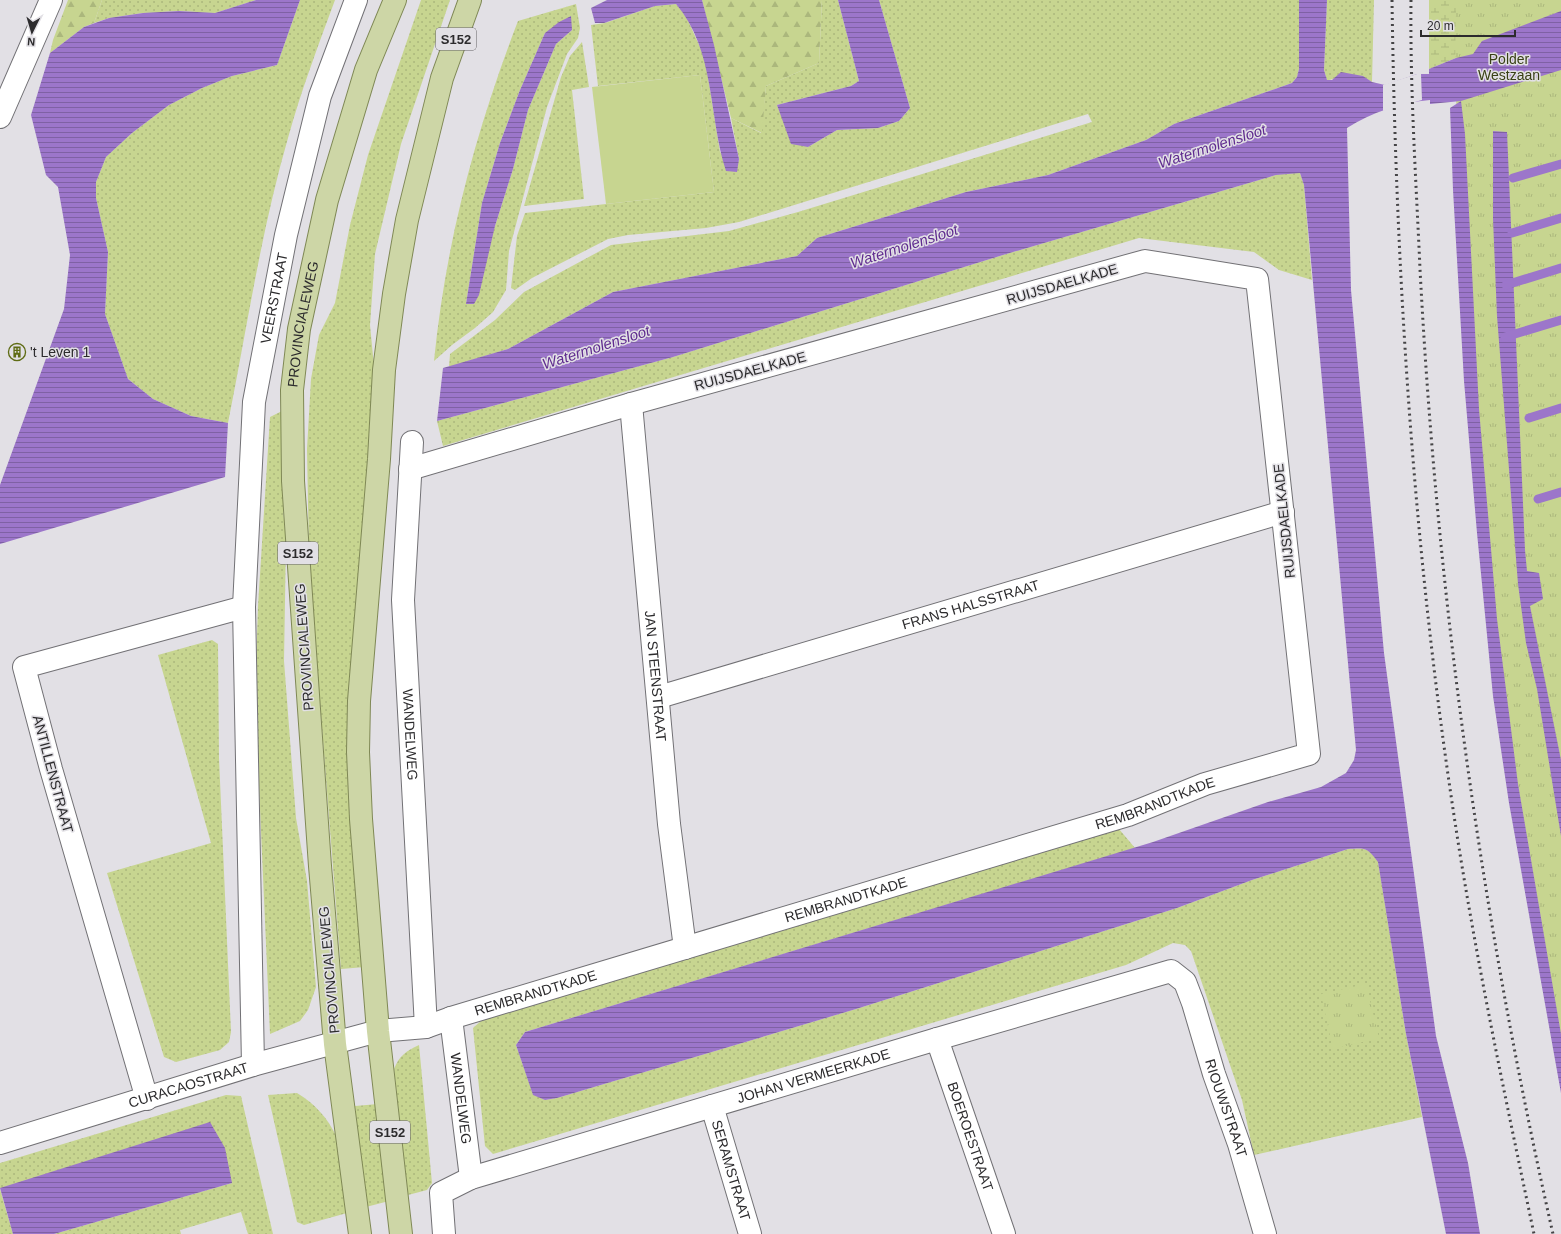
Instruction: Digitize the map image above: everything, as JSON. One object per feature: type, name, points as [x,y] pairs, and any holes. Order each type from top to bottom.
[{"type":"main road","name":"PROVINCIALEWEG","points":[[360,1234],[335,1044],[320,866],[293,488],[292,390],[299,329],[327,200],[366,70],[395,0]]},
{"type":"main road","name":"S152","points":[[401,1234],[378,1031],[361,819],[358,752],[359,701],[380,459],[384,370],[394,294],[406,220],[442,78],[470,0]]},
{"type":"street","points":[[0,117],[51,0]]},
{"type":"street","name":"VEERSTRAAT","points":[[244,607],[254,402],[286,235],[320,96],[356,0]]},
{"type":"street","name":"RUIJSDAELKADE","points":[[410,469],[631,404],[1145,261],[1258,278],[1309,754]]},
{"type":"street","name":"JAN STEENSTRAAT","points":[[631,404],[659,697],[669,824],[685,948]]},
{"type":"street","name":"WANDELWEG","points":[[412,442],[403,600],[426,1027]]},
{"type":"street","name":"FRANS HALSSTRAAT","points":[[659,697],[1283,512]]},
{"type":"street","points":[[244,607],[253,1065]]},
{"type":"street","name":"ANTILLENSTRAAT","points":[[147,1099],[51,769],[24,667],[244,607]]},
{"type":"street","name":"REMBRANDTKADE","points":[[378,1031],[426,1027],[451,1018],[1128,815],[1205,784],[1309,754]]},
{"type":"street","name":"JOHAN VERMEERKADE","points":[[444,1234],[440,1193],[471,1178],[1171,971],[1185,982]]},
{"type":"street","name":"RIOUWSTRAAT","points":[[1185,982],[1193,1002],[1214,1074],[1239,1144],[1265,1234]]},
{"type":"street","name":"WANDELWEG","points":[[451,1018],[471,1178]]},
{"type":"street","name":"CURACAOSTRAAT","points":[[0,1143],[147,1099],[253,1065],[335,1044],[378,1031]]},
{"type":"street","name":"BOEROESTRAAT","points":[[937,1039],[1004,1234]]},
{"type":"street","name":"SERAMSTRAAT","points":[[712,1106],[750,1234]]},
{"type":"green space","points":[[68,0],[102,0],[94,23],[84,27],[50,53],[53,40]]},
{"type":"green space","points":[[102,0],[256,0],[215,13],[179,11],[143,13],[109,18],[94,23]]},
{"type":"green space","points":[[300,0],[335,0],[298,103],[278,173],[262,244],[228,423],[191,416],[153,399],[128,379],[105,314],[108,252],[96,198],[96,182],[106,157],[132,133],[169,105],[202,88],[232,76],[277,65]]},
{"type":"green space","points":[[421,0],[450,0],[401,144],[375,254],[370,325],[375,377],[365,967],[341,969],[320,702],[310,610],[307,449],[311,379],[319,335],[335,303],[350,225],[368,155]]},
{"type":"green space","points":[[702,0],[822,0],[819,63],[766,86],[762,133],[731,118]]},
{"type":"green space","points":[[822,0],[838,0],[859,81],[851,86],[777,105],[782,117],[808,147],[837,130],[878,128],[899,121],[910,108],[879,0],[1299,0],[1299,69],[1297,77],[1292,83],[1174,124],[1146,140],[1048,175],[966,192],[817,238],[797,256],[613,292],[508,349],[449,367],[450,354],[495,320],[524,292],[611,245],[729,231],[798,212],[1092,122],[1088,114],[739,222],[706,228],[628,235],[608,239],[532,278],[515,290],[511,288],[517,236],[525,213],[714,192],[700,75],[598,86],[591,25],[605,23],[655,6],[676,4],[686,16],[705,58],[720,152],[736,172],[739,159],[731,118],[761,133],[766,86],[819,63]]},
{"type":"green space","points":[[1327,0],[1374,0],[1372,82],[1365,78],[1352,76],[1343,76],[1327,80],[1324,70]]},
{"type":"green space","points":[[1429,0],[1561,0],[1456,58],[1429,69]]},
{"type":"green space","name":"Polder Westzaan","points":[[1456,0],[1561,0],[1561,1038],[1507,722],[1485,529],[1455,83]]},
{"type":"green space","points":[[576,4],[580,28],[578,38],[567,54],[547,107],[509,251],[506,290],[493,312],[434,361],[446,273],[464,188],[488,104],[518,21]],"holes":[[[572,30],[556,44],[528,110],[513,169],[495,226],[466,304],[482,203],[500,143],[520,90],[545,33]]]},
{"type":"green space","points":[[582,42],[589,87],[572,90],[584,199],[524,206],[561,77],[570,56]]},
{"type":"green space","points":[[700,75],[714,192],[606,204],[592,87]]},
{"type":"green space","points":[[1293,172],[1300,173],[1304,185],[1312,280],[1279,270],[1254,252],[1139,238],[443,446],[437,421],[673,357],[1003,255],[1276,175]]},
{"type":"green space","points":[[284,410],[283,510],[286,540],[284,661],[296,818],[307,881],[316,987],[308,1010],[300,1021],[270,1034],[255,696],[258,606],[270,417]]},
{"type":"green space","points":[[212,640],[218,644],[219,758],[231,1032],[229,1042],[220,1050],[176,1062],[164,1057],[107,873],[211,843],[158,655]]},
{"type":"green space","points":[[1119,829],[1135,848],[525,1032],[516,1045],[533,1094],[545,1100],[557,1098],[856,1009],[1177,908],[1252,880],[1348,849],[1358,848],[1365,849],[1378,861],[1406,1034],[1422,1117],[1254,1155],[1242,1100],[1191,951],[1185,945],[1173,943],[1126,965],[493,1154],[485,1146],[473,1028],[482,1020]]},
{"type":"green space","points":[[1366,984],[1379,1038],[1333,1049],[1321,994]]},
{"type":"green space","points":[[419,1045],[432,1183],[427,1190],[408,1195],[394,1069],[404,1054],[410,1049]]},
{"type":"green space","points":[[297,1093],[310,1102],[320,1112],[337,1138],[347,1213],[304,1225],[297,1222],[268,1095]]},
{"type":"green space","points":[[226,1095],[241,1096],[273,1234],[248,1234],[241,1212],[180,1230],[181,1234],[54,1234],[232,1183],[0,1188],[0,1163]]},
{"type":"green space","points":[[378,1104],[389,1201],[366,1207],[355,1106]]},
{"type":"green space","points":[[0,1189],[13,1234],[0,1234]]},
{"type":"water","points":[[256,0],[300,0],[277,65],[232,76],[202,88],[169,105],[132,133],[106,157],[96,182],[96,198],[108,252],[105,314],[128,379],[153,399],[191,416],[228,423],[225,477],[0,544],[0,485],[64,309],[70,255],[58,187],[46,175],[31,115],[50,53],[84,27],[109,18],[143,13],[179,11],[215,13]]},
{"type":"water","points":[[607,0],[702,0],[714,45],[739,159],[737,172],[726,171],[720,150],[705,63],[689,22],[676,4],[655,6],[604,23],[595,23],[591,8]]},
{"type":"water","points":[[838,0],[879,0],[910,108],[899,121],[878,128],[837,130],[808,147],[791,144],[777,105],[851,86],[859,81]]},
{"type":"water","name":"Watermolensloot","points":[[1299,0],[1327,0],[1324,70],[1327,80],[1332,80],[1341,72],[1363,76],[1372,82],[1385,85],[1417,74],[1429,74],[1429,69],[1456,58],[1473,54],[1482,41],[1561,11],[1561,70],[1461,101],[1430,104],[1430,100],[1408,103],[1376,113],[1347,128],[1351,290],[1384,653],[1436,1036],[1468,1163],[1480,1234],[1446,1234],[1406,1034],[1378,862],[1368,851],[1362,849],[1348,849],[1252,880],[1177,908],[856,1009],[557,1098],[545,1100],[533,1095],[516,1045],[525,1032],[1153,842],[1268,802],[1321,787],[1346,773],[1354,760],[1356,750],[1304,185],[1300,173],[1276,175],[1003,255],[673,357],[437,421],[443,368],[508,349],[613,292],[797,256],[817,238],[966,192],[1048,175],[1146,140],[1174,124],[1292,83],[1297,77],[1299,69]]},
{"type":"water","points":[[571,16],[572,30],[556,44],[528,110],[513,169],[495,226],[479,295],[474,304],[466,304],[482,203],[500,143],[520,90],[545,33],[559,22]]},
{"type":"water","points":[[1461,101],[1465,134],[1479,409],[1497,619],[1518,784],[1561,1034],[1561,1093],[1509,803],[1493,696],[1464,381],[1453,190],[1450,108]]},
{"type":"water","points":[[1493,131],[1507,132],[1525,550],[1527,571],[1539,573],[1543,599],[1530,606],[1561,760],[1561,836],[1537,689],[1526,643],[1518,584],[1497,316],[1493,219]]},
{"type":"water","points":[[210,1122],[225,1148],[232,1183],[54,1234],[13,1234],[0,1188]]},
{"type":"pier","points":[[1421,74],[1422,100],[1383,111],[1383,85]]},
{"type":"waterway","points":[[1513,178],[1561,164]]},
{"type":"waterway","points":[[1512,233],[1561,218]]},
{"type":"waterway","points":[[1506,285],[1561,268]]},
{"type":"waterway","points":[[1505,337],[1561,320]]},
{"type":"waterway","points":[[1529,418],[1561,408]]},
{"type":"waterway","points":[[1538,499],[1561,492]]},
{"type":"railway","points":[[1392,0],[1394,105],[1403,314],[1410,419],[1429,627],[1442,731],[1465,885],[1493,1035],[1534,1234]]},
{"type":"railway","points":[[1411,0],[1412,101],[1420,269],[1438,512],[1451,633],[1466,754],[1504,995],[1527,1115],[1553,1234]]},
{"type":"place","name":"'t Leven 1","points":[[17,352]]}]
